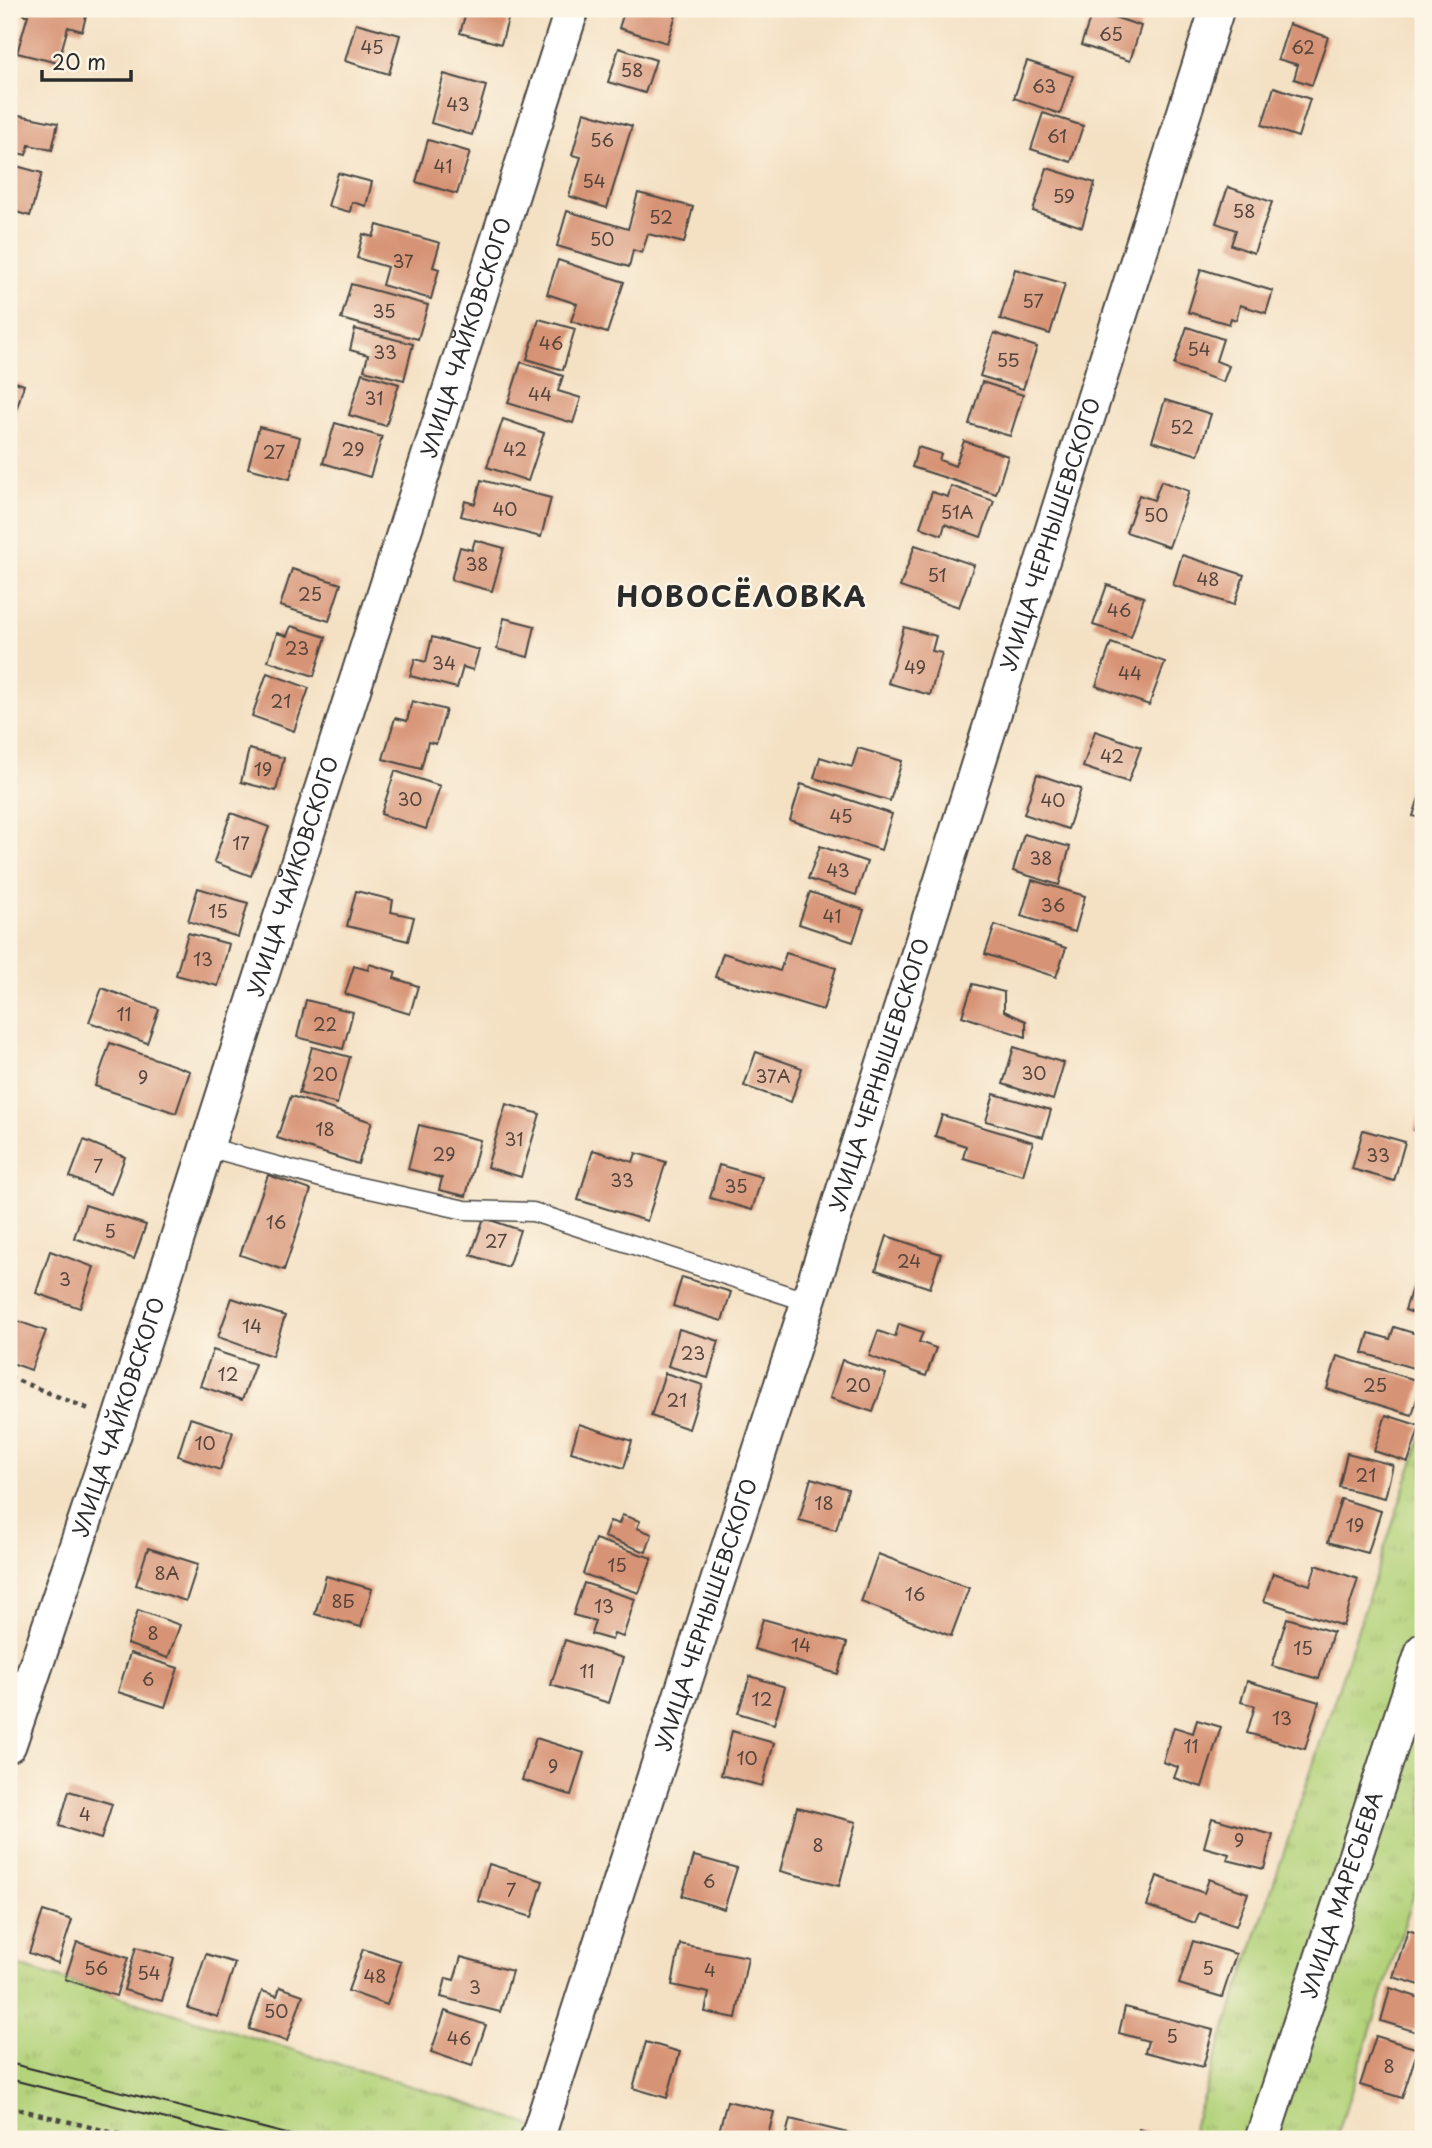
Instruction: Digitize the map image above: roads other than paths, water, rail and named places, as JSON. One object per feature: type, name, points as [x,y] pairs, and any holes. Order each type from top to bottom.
[{"type":"street","name":"УЛИЦА ЧАЙКОВСКОГО","points":[[9,1745],[119,1420],[572,9]]},
{"type":"street","name":"УЛИЦА ЧЕРНЫШЕВСКОГО","points":[[537,2139],[808,1302],[1217,9]]},
{"type":"street","name":"УЛИЦА МАРЕСЬЕВА","points":[[1262,2139],[1423,1650]]},
{"type":"lane","points":[[207,1147],[329,1180],[465,1210],[533,1212],[808,1302]]},
{"type":"tram line","points":[[9,2063],[306,2139]]},
{"type":"tram line","points":[[9,2079],[245,2139]]},
{"type":"district","name":"НОВОСЁЛОВКА","points":[[742,597]]}]
